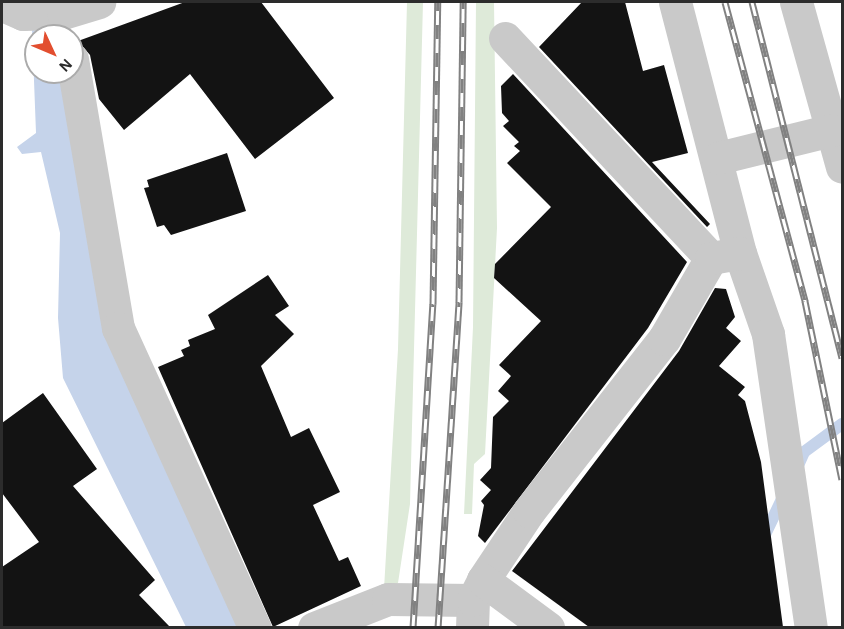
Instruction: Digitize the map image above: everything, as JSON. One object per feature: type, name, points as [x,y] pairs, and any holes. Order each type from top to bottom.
[{"type":"street","points":[[12,9],[67,16],[99,2]]},
{"type":"street","points":[[476,602],[529,511],[664,339],[726,255],[718,158],[675,2]]},
{"type":"street","points":[[796,2],[843,166]]},
{"type":"street","points":[[505,38],[726,255],[768,334],[811,627]]},
{"type":"street","points":[[76,84],[118,328],[255,627]]},
{"type":"street","points":[[718,158],[832,130]]},
{"type":"street","points":[[314,627],[388,599],[476,602],[548,627]]},
{"type":"green space","points":[[407,2],[423,2],[410,504],[398,583],[384,589],[398,349]]},
{"type":"green space","points":[[476,2],[494,2],[497,228],[485,454],[474,464],[472,514],[464,514],[473,327]]},
{"type":"water","points":[[31,2],[59,2],[60,24],[32,24]]},
{"type":"water","points":[[34,84],[65,84],[105,331],[243,627],[186,627],[63,378],[58,318],[60,233],[41,152],[22,154],[17,147],[36,133]]},
{"type":"building","points":[[185,2],[261,2],[334,98],[255,159],[190,74],[124,130],[99,99],[90,55],[84,48],[84,39]]},
{"type":"building","points":[[582,2],[625,2],[643,71],[664,65],[688,153],[652,162],[710,224],[707,227],[539,47]]},
{"type":"building","points":[[513,74],[687,262],[648,328],[485,543],[478,536],[484,505],[481,501],[491,490],[480,480],[491,468],[493,417],[509,401],[498,391],[511,376],[499,365],[541,321],[494,278],[495,264],[551,207],[507,163],[520,151],[514,146],[519,142],[503,126],[509,121],[502,113],[501,86]]},
{"type":"building","points":[[227,153],[246,211],[171,235],[164,225],[157,227],[144,188],[149,187],[147,180]]},
{"type":"building","points":[[268,275],[289,306],[275,315],[294,334],[261,366],[291,437],[309,428],[340,492],[313,505],[339,561],[348,557],[361,586],[273,627],[158,367],[184,356],[181,350],[190,346],[188,340],[215,329],[208,315]]},
{"type":"building","points":[[715,288],[726,289],[735,317],[726,328],[741,341],[719,366],[745,387],[738,395],[745,401],[761,462],[783,627],[589,627],[512,571],[679,351]]},
{"type":"building","points":[[43,393],[97,469],[73,486],[155,580],[139,595],[170,627],[2,627],[2,567],[39,542],[2,493],[2,423]]},
{"type":"waterway","points":[[796,470],[804,452],[842,424]]},
{"type":"waterway","points":[[762,541],[783,497]]},
{"type":"railway","points":[[413,628],[433,304],[438,2]]},
{"type":"railway","points":[[438,628],[459,302],[463,2]]},
{"type":"railway","points":[[725,2],[805,301],[842,479]]},
{"type":"railway","points":[[752,2],[842,358]]}]
